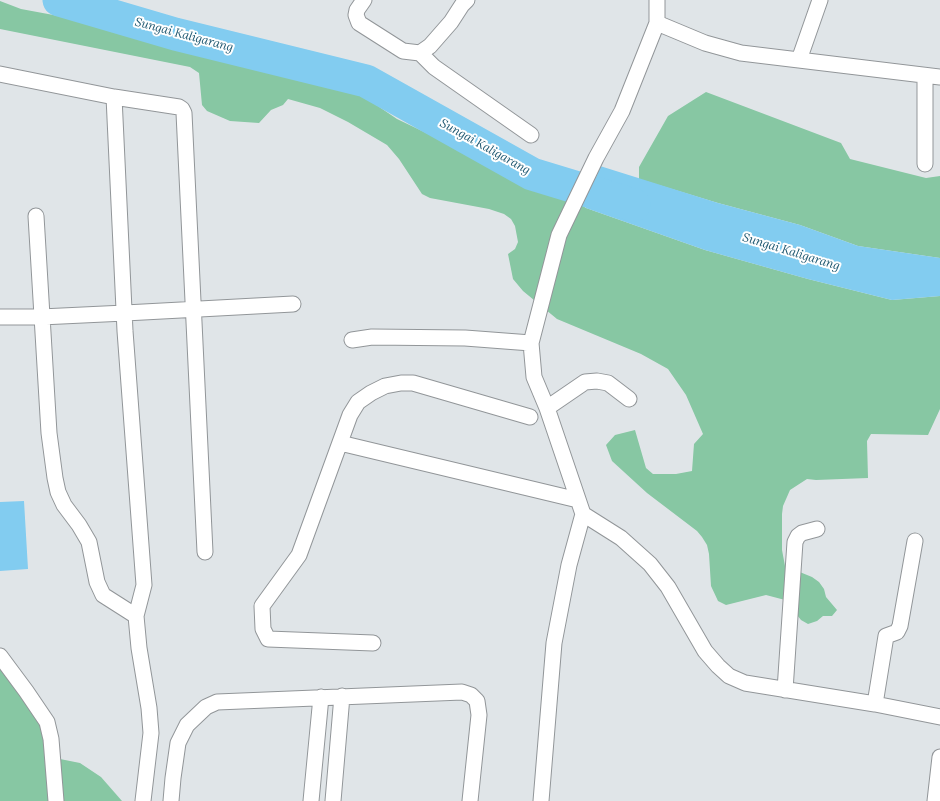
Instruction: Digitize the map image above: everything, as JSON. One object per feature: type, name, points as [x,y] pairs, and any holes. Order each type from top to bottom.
[{"type":"street","points":[[364,0],[357,10],[356,15],[359,23],[402,52],[420,53],[430,46],[451,22],[467,0]]},
{"type":"street","points":[[541,801],[554,643],[569,565],[583,514],[547,408],[534,377],[531,343],[559,235],[596,158],[622,111],[657,23],[657,0]]},
{"type":"street","points":[[799,60],[820,0]]},
{"type":"street","points":[[657,23],[705,43],[741,53],[933,76],[925,164]]},
{"type":"street","points":[[420,53],[434,67],[531,135]]},
{"type":"street","points":[[0,74],[114,98],[179,107],[184,113],[205,552]]},
{"type":"street","points":[[114,98],[125,313],[144,585],[136,616],[138,648],[149,708],[151,733],[143,801]]},
{"type":"street","points":[[36,216],[49,433],[58,492],[64,505],[79,525],[89,542],[97,582],[104,595],[136,616]]},
{"type":"street","points":[[0,316],[41,317],[294,304]]},
{"type":"street","points":[[352,340],[372,337],[465,338],[531,343]]},
{"type":"street","points":[[547,408],[585,382],[597,381],[608,384],[629,399]]},
{"type":"street","points":[[373,643],[268,639],[263,629],[262,606],[299,555],[350,415],[358,402],[385,386],[400,383],[413,383],[530,417]]},
{"type":"street","points":[[340,443],[578,500]]},
{"type":"street","points":[[583,514],[622,538],[650,564],[668,587],[705,651],[728,676],[745,682],[785,690],[875,704],[940,717]]},
{"type":"street","points":[[785,690],[795,542],[798,536],[802,533],[816,529]]},
{"type":"street","points":[[875,704],[886,636],[898,632],[900,626],[915,541]]},
{"type":"street","points":[[0,656],[26,691],[46,722],[51,739],[56,801]]},
{"type":"street","points":[[171,801],[178,743],[188,725],[206,707],[217,702],[462,692],[471,695],[477,701],[479,715],[470,801]]},
{"type":"street","points":[[333,801],[342,696]]},
{"type":"street","points":[[311,801],[321,697]]},
{"type":"street","points":[[935,801],[940,757]]},
{"type":"green space","points":[[0,1],[21,9],[75,19],[238,58],[354,93],[369,100],[397,119],[529,182],[567,195],[586,208],[705,250],[808,279],[892,300],[940,296],[940,409],[928,435],[871,434],[867,441],[868,478],[807,479],[790,490],[783,506],[782,550],[785,566],[812,577],[819,582],[824,589],[826,597],[837,610],[832,616],[823,616],[817,621],[808,624],[801,620],[785,600],[766,595],[726,605],[718,601],[711,586],[709,554],[707,545],[702,537],[697,531],[647,493],[612,461],[606,445],[615,435],[635,430],[646,468],[653,474],[676,474],[692,471],[694,444],[703,434],[686,395],[668,369],[641,354],[557,319],[523,291],[513,279],[508,254],[515,249],[518,242],[515,226],[511,219],[504,214],[489,209],[430,198],[422,194],[399,159],[387,145],[348,122],[320,108],[288,99],[283,105],[271,110],[259,123],[230,121],[207,111],[202,105],[199,73],[190,67],[0,29]]},
{"type":"green space","points":[[706,92],[841,143],[850,159],[926,178],[940,176],[940,258],[858,246],[800,225],[718,203],[639,179],[639,167],[668,116]]},
{"type":"green space","points":[[0,660],[44,723],[50,757],[80,763],[101,777],[122,801],[0,801]]},
{"type":"water","points":[[600,166],[718,203],[800,225],[858,246],[940,258],[940,296],[892,300],[808,279],[705,250],[586,208]]},
{"type":"water","points":[[24,501],[28,569],[0,571],[0,502]]},
{"type":"waterway","name":"Sungai Kaligarang","points":[[59,0],[175,34],[366,81],[532,174],[634,205]]}]
